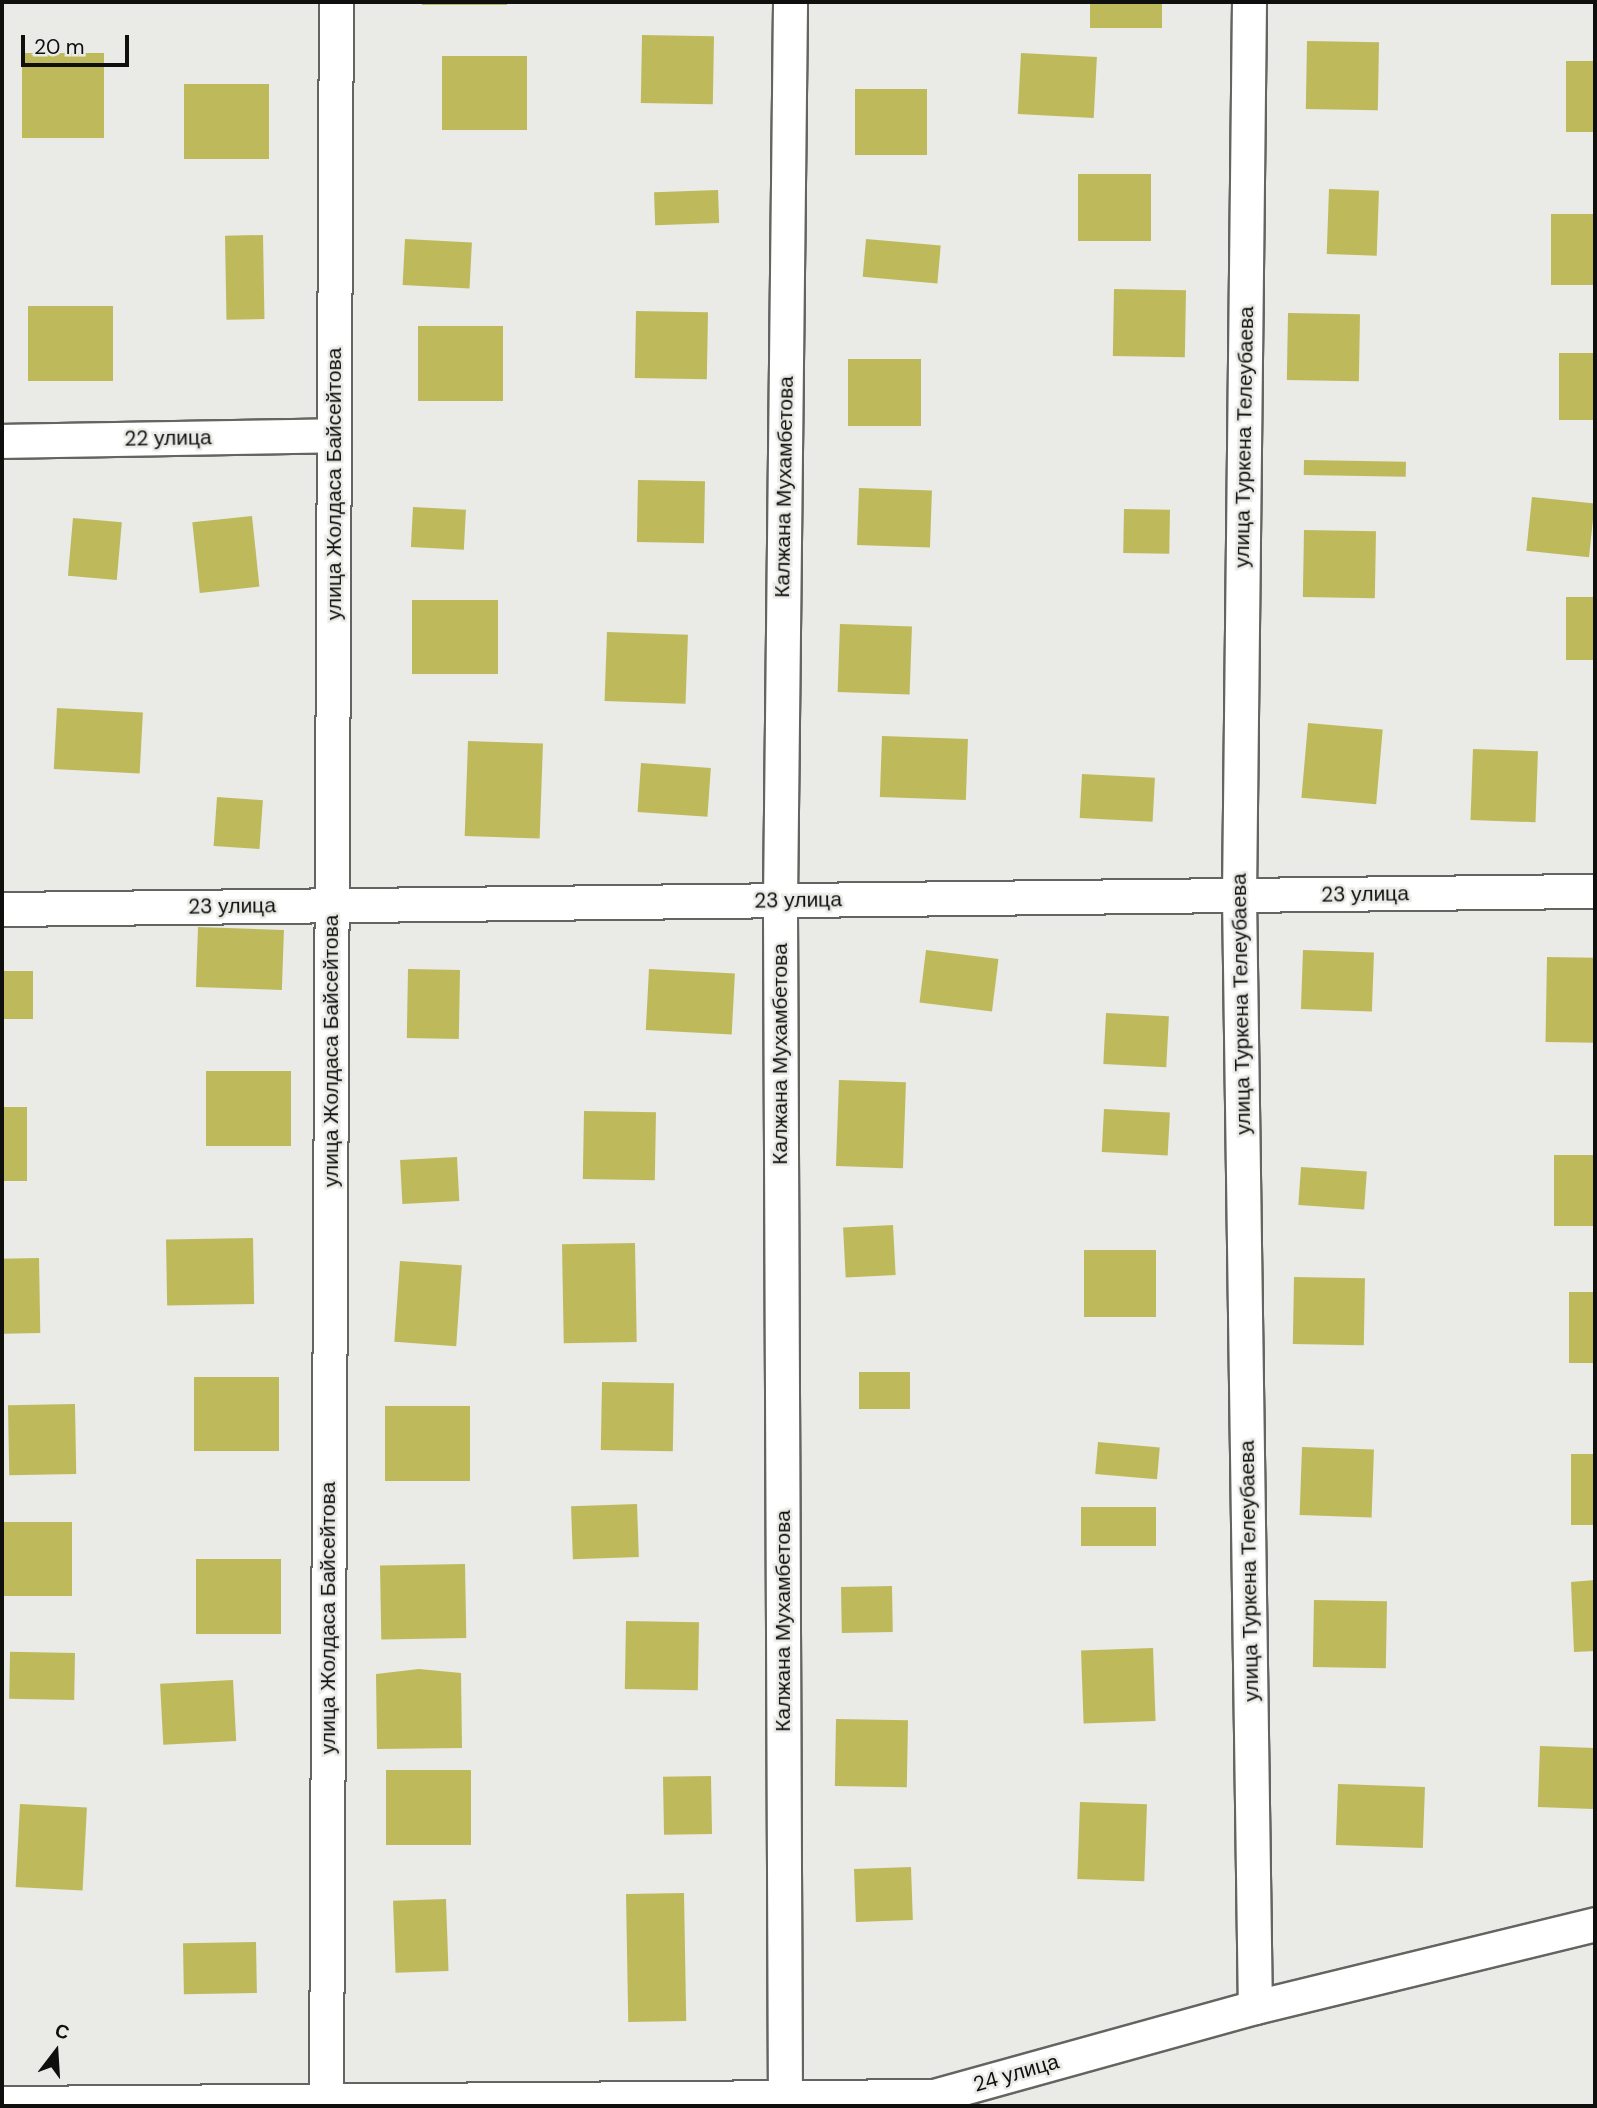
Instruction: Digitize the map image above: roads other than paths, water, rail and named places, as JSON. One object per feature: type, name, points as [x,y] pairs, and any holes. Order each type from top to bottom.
[{"type":"street","name":"улица Жолдаса Байсейтова","points":[[326,2101],[336,2]]},
{"type":"street","name":"Калжана Мухамбетова","points":[[785,2101],[780,900],[790,2]]},
{"type":"street","name":"улица Туркена Телеубаева","points":[[1249,2],[1238,895],[1255,2007]]},
{"type":"street","name":"22 улица","points":[[2,441],[334,435]]},
{"type":"street","name":"23 улица","points":[[2,909],[1595,891]]},
{"type":"street","name":"24 улица","points":[[2,2103],[785,2101],[934,2096],[1255,2007],[1595,1924]]}]
